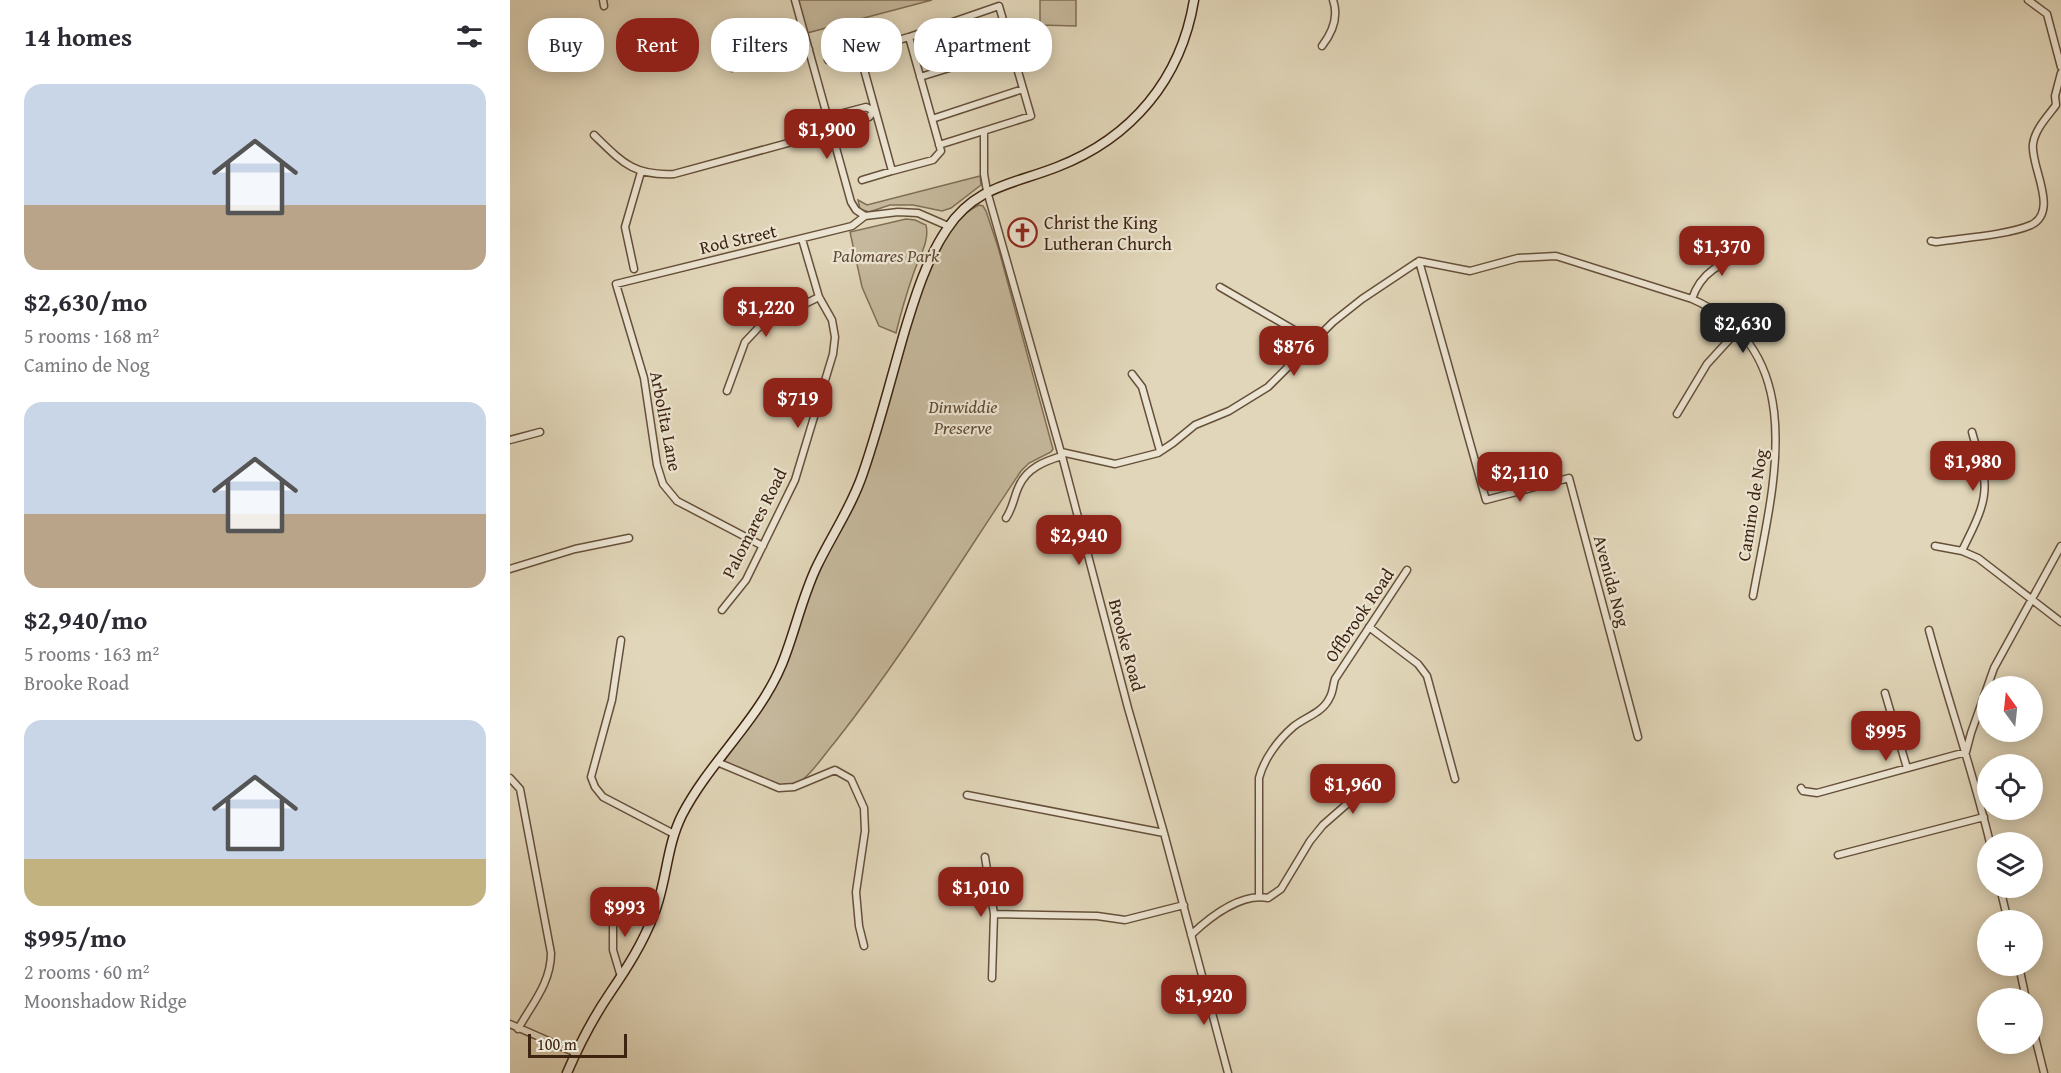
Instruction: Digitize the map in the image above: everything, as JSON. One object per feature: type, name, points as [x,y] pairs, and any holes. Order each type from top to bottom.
[{"type":"main road","points":[[567,1073],[609,994],[639,947],[654,914],[663,885],[669,848],[683,813],[767,694],[782,666],[816,567],[863,475],[916,296],[948,226],[959,213],[987,191],[1060,166],[1104,143],[1132,121],[1160,90],[1176,60],[1185,39],[1194,0]]},
{"type":"street","points":[[795,0],[800,18]]},
{"type":"street","points":[[1322,46],[1331,33],[1335,21],[1333,0]]},
{"type":"street","points":[[2028,0],[2047,14],[2061,68]]},
{"type":"street","points":[[964,18],[999,6],[1002,18]]},
{"type":"street","points":[[902,39],[914,35]]},
{"type":"street","points":[[862,180],[933,160],[941,152],[909,37]]},
{"type":"street","points":[[809,49],[851,202],[856,210],[865,216],[898,212],[918,213],[948,226]]},
{"type":"street","points":[[864,72],[892,171]]},
{"type":"street","points":[[920,77],[936,72]]},
{"type":"street","points":[[939,145],[1031,116],[1018,72]]},
{"type":"street","points":[[1931,241],[2014,230],[2033,224],[2044,207],[2033,154],[2034,140],[2056,105],[2055,96],[2061,73]]},
{"type":"street","points":[[932,119],[1023,89]]},
{"type":"street","points":[[828,117],[866,107],[874,111]]},
{"type":"street","points":[[594,135],[622,162],[641,172],[674,174],[831,130],[868,117],[874,111]]},
{"type":"street","name":"Brooke Road","points":[[984,130],[984,174],[987,191],[1062,454],[1128,708],[1184,905],[1228,1073]]},
{"type":"street","points":[[634,269],[625,227],[641,172]]},
{"type":"street","name":"Rod Street","points":[[616,284],[852,226],[865,216]]},
{"type":"street","name":"Palomares Road","points":[[722,610],[746,580],[795,480],[833,354],[835,337],[832,320],[819,297],[802,239]]},
{"type":"street","points":[[1692,299],[1702,278],[1709,271],[1717,265],[1747,253]]},
{"type":"street","name":"Camino de Nog","points":[[1419,261],[1470,271],[1518,258],[1556,256],[1692,299],[1711,308],[1738,330],[1755,350],[1765,368],[1777,439],[1753,596]]},
{"type":"street","points":[[1006,518],[1019,485],[1028,474],[1044,462],[1062,454],[1115,464],[1160,451],[1195,425],[1229,411],[1268,387],[1313,341],[1362,298],[1419,261]]},
{"type":"street","name":"Avenida Nog","points":[[1419,261],[1486,500],[1569,478],[1638,737]]},
{"type":"street","name":"Arbolita Lane","points":[[616,284],[644,378],[657,465],[663,484],[677,501],[763,546]]},
{"type":"street","points":[[1220,287],[1313,341]]},
{"type":"street","points":[[727,391],[745,342],[760,326],[819,297]]},
{"type":"street","points":[[1677,414],[1707,364],[1738,330]]},
{"type":"street","points":[[1132,374],[1142,387],[1160,451]]},
{"type":"street","points":[[510,440],[540,432]]},
{"type":"street","points":[[1962,551],[1982,506],[1985,491],[1972,432]]},
{"type":"street","points":[[510,569],[575,549],[629,538]]},
{"type":"street","points":[[1935,546],[1962,551],[1978,558],[2061,622]]},
{"type":"street","points":[[1966,752],[1994,668],[2061,546]]},
{"type":"street","name":"Offbrook Road","points":[[1259,897],[1259,778],[1262,766],[1277,744],[1294,726],[1316,714],[1325,705],[1331,696],[1335,679],[1407,570]]},
{"type":"street","points":[[1369,627],[1418,664],[1427,676],[1455,778]]},
{"type":"street","points":[[1929,630],[1977,792]]},
{"type":"street","points":[[621,640],[612,700],[591,777],[603,797],[674,834]]},
{"type":"street","points":[[1885,693],[1907,768]]},
{"type":"street","points":[[1801,789],[1817,793],[1966,752]]},
{"type":"street","points":[[717,762],[779,788],[794,787],[834,770],[851,779],[861,800],[865,816],[856,892],[859,926],[864,946]]},
{"type":"street","points":[[510,778],[520,789],[551,953],[550,970],[546,983],[518,1029]]},
{"type":"street","points":[[1191,935],[1217,913],[1259,897],[1268,898],[1281,889],[1310,841],[1323,825],[1347,804],[1359,784]]},
{"type":"street","points":[[968,795],[1164,833]]},
{"type":"street","points":[[1838,855],[1977,819]]},
{"type":"street","points":[[985,857],[993,914],[992,978]]},
{"type":"street","points":[[613,901],[613,950],[621,977]]},
{"type":"street","points":[[993,914],[1097,916],[1125,920],[1184,905]]},
{"type":"street","points":[[510,1024],[576,1053]]},
{"type":"street","points":[[2039,1054],[2044,1073]]},
{"type":"green space","points":[[798,0],[932,0],[864,18],[821,18],[821,29],[809,32],[809,18],[803,18]]},
{"type":"green space","points":[[1040,0],[1076,0],[1076,26],[1052,25],[1052,18],[1040,18]]},
{"type":"green space","points":[[980,176],[981,185],[951,208],[942,211],[913,205],[890,205],[869,212],[860,209],[858,200],[867,205]]},
{"type":"green space","name":"Dinwiddie Preserve","points":[[979,205],[983,206],[986,211],[998,247],[1053,449],[1029,463],[1021,471],[884,676],[813,770],[803,780],[788,785],[778,786],[759,782],[724,761],[769,699],[785,667],[796,627],[820,568],[866,470],[928,268],[955,224]]},
{"type":"green space","name":"Palomares Park","points":[[906,219],[926,225],[927,237],[896,333],[879,326],[862,287],[850,232]]},
{"type":"place","name":"Christ the King Lutheran Church","points":[[1023,232]]}]
